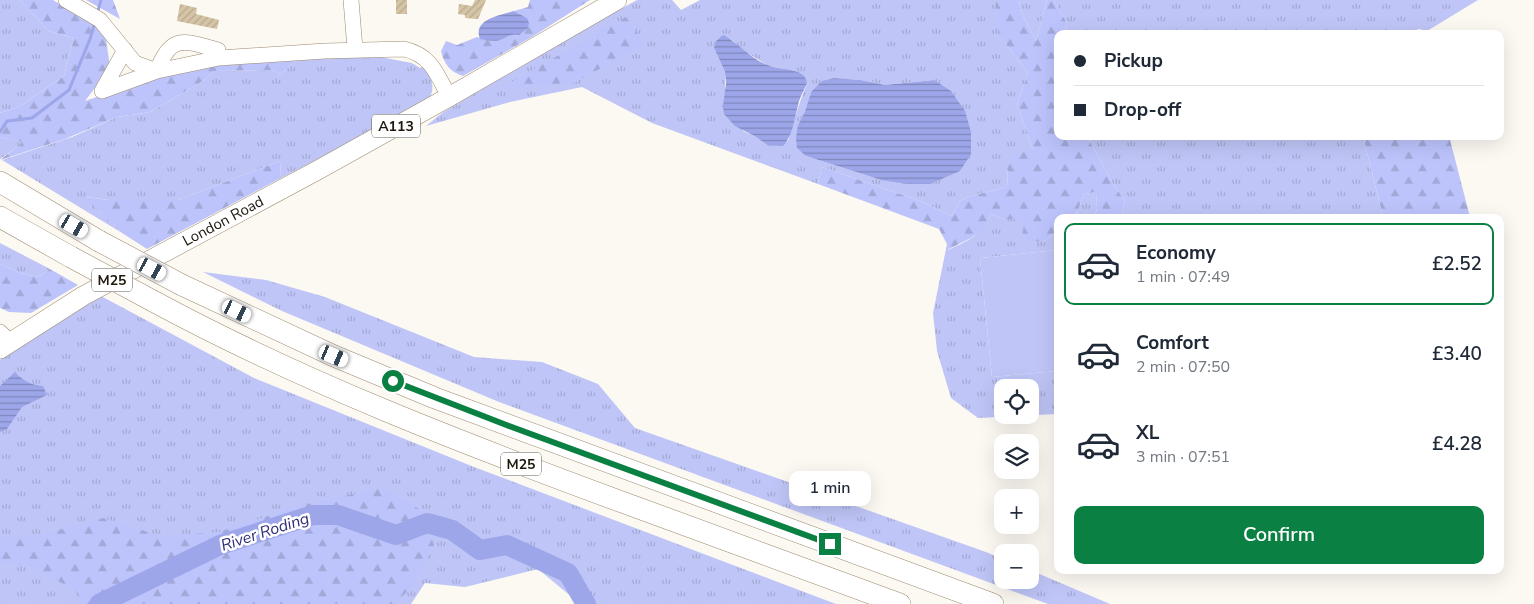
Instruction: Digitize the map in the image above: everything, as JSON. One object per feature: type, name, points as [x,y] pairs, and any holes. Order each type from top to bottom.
[{"type":"highway","name":"M25","points":[[0,182],[99,241],[182,285],[334,356],[444,401],[993,604]]},
{"type":"highway","name":"M25","points":[[0,217],[71,257],[249,351],[423,426],[900,604]]},
{"type":"main road","name":"London Road","points":[[3,341],[318,170],[617,0]]},
{"type":"street","points":[[66,0],[100,20],[135,62],[157,71]]},
{"type":"street","points":[[351,0],[356,50]]},
{"type":"street","points":[[157,71],[164,55],[170,47],[178,43],[186,42],[218,50],[219,58]]},
{"type":"street","points":[[125,50],[102,91],[157,71],[219,58],[404,49],[415,51],[425,57],[439,77],[449,97]]},
{"type":"green space","points":[[0,0],[20,0],[49,31],[74,38],[64,76],[19,107],[0,113]]},
{"type":"green space","points":[[20,0],[53,0],[105,31],[110,68],[85,101],[158,76],[220,64],[297,59],[281,74],[272,70],[214,71],[203,81],[150,112],[117,117],[65,139],[0,160],[23,142],[0,137],[0,113],[19,107],[64,76],[74,38],[49,31]]},
{"type":"green space","points":[[86,0],[113,0],[120,19]]},
{"type":"green space","points":[[530,0],[590,0],[532,37],[463,76],[448,67],[441,51],[446,41],[457,45],[477,37],[490,41],[500,40],[513,34],[527,18],[514,11],[528,7]]},
{"type":"green space","points":[[637,0],[672,0],[681,10],[700,0],[995,0],[999,31],[1007,46],[1028,72],[1017,105],[1033,149],[1008,166],[1007,187],[971,196],[960,201],[952,216],[920,201],[822,167],[818,184],[652,123],[582,87],[510,102],[426,126],[442,113],[562,41]],"holes":[[[720,37],[732,40],[742,50],[769,66],[795,71],[807,84],[788,141],[767,145],[743,131],[725,93],[725,72],[714,48],[715,42]],[[834,78],[861,80],[885,85],[934,80],[881,180],[806,156],[798,125],[811,92]]]},
{"type":"green space","points":[[995,0],[1019,0],[1021,12],[1036,41],[1047,0],[1054,0],[1067,23],[1065,30],[1054,30],[1054,140],[1089,140],[1112,182],[1125,201],[1122,214],[1095,214],[1097,209],[1096,192],[1084,194],[1075,214],[1054,214],[1054,233],[1043,242],[1025,240],[1022,219],[1004,219],[991,214],[982,231],[947,250],[947,244],[939,229],[818,184],[822,167],[920,201],[952,216],[960,201],[971,196],[1007,187],[1008,166],[1011,156],[1033,149],[1017,105],[1028,72],[1007,46],[998,31]]},
{"type":"green space","points":[[1019,0],[1047,0],[1036,41],[1021,12]]},
{"type":"green space","points":[[1054,0],[1478,0],[1429,30],[1065,30],[1067,23]]},
{"type":"green space","points":[[626,17],[645,44],[574,83],[501,88]]},
{"type":"green space","points":[[380,57],[412,63],[420,68],[424,66],[430,75],[432,84],[432,93],[427,103],[281,178],[280,161],[178,200],[109,200],[86,197],[122,233],[2,160],[72,137],[117,117],[150,112],[203,81],[214,71],[272,70],[281,74],[297,59]]},
{"type":"green space","points":[[0,137],[24,142],[0,159]]},
{"type":"green space","points":[[1089,140],[1364,140],[1382,214],[1122,214],[1125,201],[1112,182]]},
{"type":"green space","points":[[1364,140],[1450,140],[1469,214],[1382,214]]},
{"type":"green space","points":[[280,161],[281,178],[147,249],[122,233],[85,197],[109,200],[178,200]]},
{"type":"green space","points":[[1096,192],[1097,209],[1095,214],[1076,214],[1084,194]]},
{"type":"green space","points":[[991,214],[1004,219],[1022,219],[1043,242],[1054,233],[1054,250],[980,258],[992,377],[1054,371],[1054,414],[1039,415],[1039,379],[994,379],[994,417],[978,418],[951,398],[937,351],[933,313],[947,244],[948,250],[978,233]]},
{"type":"green space","points":[[0,243],[50,269],[38,277],[20,273],[0,264]]},
{"type":"green space","points":[[1054,250],[1054,371],[992,377],[980,258]]},
{"type":"green space","points":[[0,264],[20,273],[38,277],[50,269],[78,285],[31,313],[9,312],[0,308]]},
{"type":"green space","points":[[203,272],[266,280],[325,297],[474,357],[542,362],[598,384],[635,428],[994,556],[994,584],[499,402],[282,311]]},
{"type":"green space","points":[[101,296],[254,378],[474,467],[836,604],[576,604],[573,598],[538,569],[465,587],[425,583],[411,604],[0,604],[0,360],[8,352]]},
{"type":"green space","points":[[382,488],[421,510],[434,545],[411,588],[394,604],[79,604],[76,590],[25,565],[0,563],[0,537],[36,536],[103,518],[161,536],[219,532],[302,505]]},
{"type":"green space","points":[[1039,574],[1110,604],[1048,604],[1007,589],[1039,589]]},
{"type":"shaded area","points":[[514,11],[527,18],[528,28],[519,35],[511,35],[498,41],[480,39],[480,27],[484,22],[495,16]]},
{"type":"shaded area","points":[[724,35],[764,63],[770,66],[793,70],[806,78],[807,83],[799,100],[791,132],[783,146],[767,145],[735,126],[724,114],[725,72],[714,48],[715,42]]},
{"type":"shaded area","points":[[834,78],[861,80],[885,85],[934,80],[951,91],[965,111],[971,132],[971,154],[960,171],[930,184],[907,184],[881,180],[806,156],[797,148],[798,125],[811,92],[822,81]]},
{"type":"shaded area","points":[[15,372],[28,382],[43,386],[47,395],[22,407],[7,429],[0,432],[0,386]]},
{"type":"building","points":[[396,0],[407,0],[407,14],[396,14]]},
{"type":"building","points":[[475,0],[486,0],[478,19],[465,18],[465,15],[458,14],[459,4],[472,6]]},
{"type":"building","points":[[180,4],[197,8],[196,14],[219,20],[217,29],[177,21]]},
{"type":"waterway","points":[[97,14],[101,0]]},
{"type":"waterway","points":[[0,132],[7,121],[32,118],[69,90],[95,22]]},
{"type":"waterway","name":"River Roding","points":[[99,604],[220,545],[313,515],[338,515],[396,535],[427,523],[452,530],[480,550],[507,545],[568,573],[586,604]]},
{"type":"route","points":[[393,381],[509,426],[830,544]]}]
